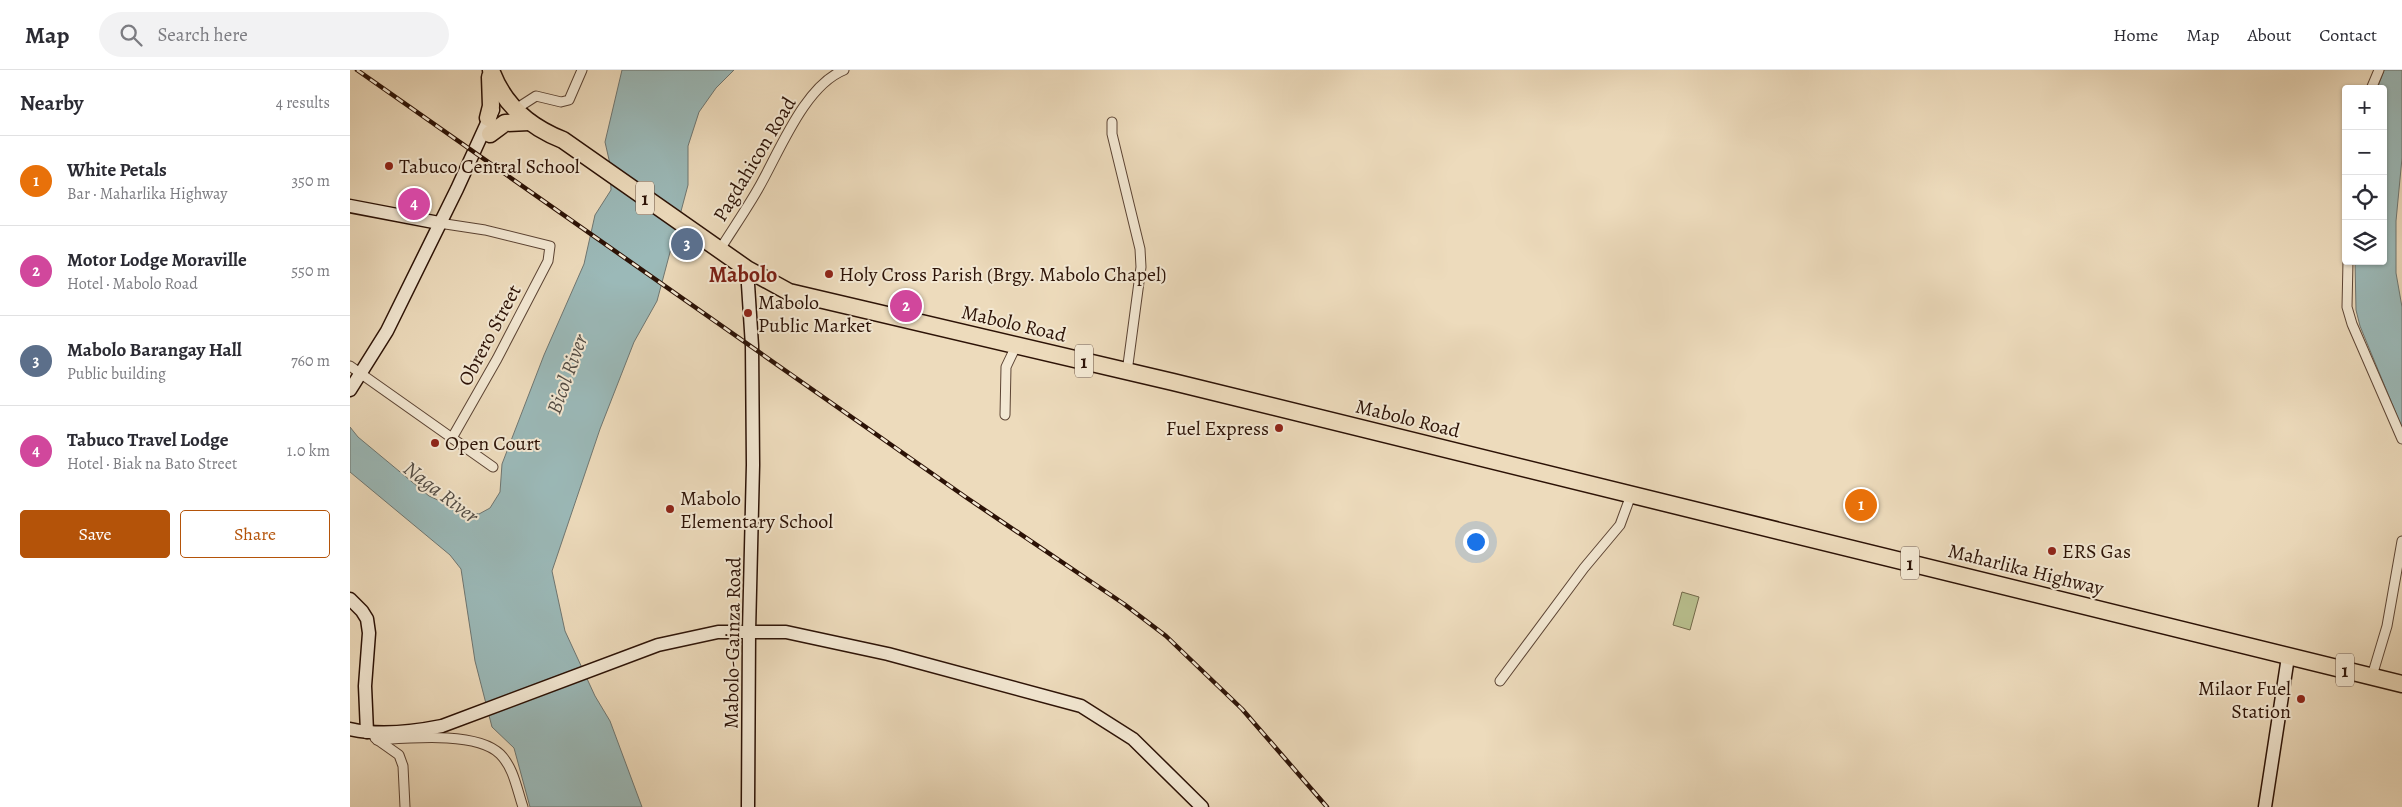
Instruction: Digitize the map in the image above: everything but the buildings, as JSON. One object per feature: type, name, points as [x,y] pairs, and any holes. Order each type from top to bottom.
[{"type":"highway","name":"1","points":[[490,70],[510,97]]},
{"type":"highway","points":[[490,70],[491,106],[489,126],[529,122]]},
{"type":"highway","name":"1","points":[[499,70],[510,97]]},
{"type":"highway","name":"Mabolo Road","points":[[510,97],[529,122],[544,133],[563,140]]},
{"type":"highway","name":"Mabolo Road","points":[[510,97],[549,125],[563,140],[747,270],[788,292],[1635,496]]},
{"type":"highway","name":"Maharlika Highway","points":[[1635,496],[2402,684]]},
{"type":"main road","points":[[350,390],[355,370],[387,331],[474,152],[489,126],[510,97]]},
{"type":"main road","points":[[350,206],[440,223]]},
{"type":"main road","name":"Mabolo-Gainza Road","points":[[747,270],[752,346],[754,465],[749,632],[748,807]]},
{"type":"main road","points":[[350,599],[362,610],[367,619],[369,633],[364,733],[412,732],[442,726],[666,643],[718,632],[786,632],[833,641],[1081,706],[1133,739],[1202,807]]},
{"type":"main road","points":[[2265,807],[2288,657]]},
{"type":"street","points":[[510,97],[536,96],[561,102],[569,100],[582,70]]},
{"type":"street","name":"Pagdahicon Road","points":[[719,250],[757,190],[805,106],[830,75],[844,70]]},
{"type":"street","points":[[2373,85],[2379,70]]},
{"type":"street","points":[[1112,122],[1112,134],[1140,249],[1142,267],[1126,372]]},
{"type":"street","name":"Obrero Street","points":[[440,223],[485,230],[550,246],[548,261],[452,438]]},
{"type":"street","points":[[2348,265],[2347,306],[2352,324],[2402,439]]},
{"type":"street","points":[[1005,415],[1006,366],[1016,346]]},
{"type":"street","points":[[355,370],[494,467]]},
{"type":"street","points":[[1500,681],[1584,568],[1620,525],[1635,496]]},
{"type":"street","points":[[2372,676],[2388,626],[2402,540]]},
{"type":"street","points":[[364,733],[399,755],[403,766],[404,807]]},
{"type":"street","points":[[364,733],[478,742],[500,753],[509,766],[523,807]]},
{"type":"green space","points":[[1682,592],[1699,597],[1690,630],[1673,625]]},
{"type":"water","name":"Bicol River","points":[[622,70],[734,70],[716,88],[699,112],[688,146],[688,185],[657,301],[634,342],[600,429],[552,571],[565,631],[595,696],[610,721],[642,807],[530,807],[514,748],[492,727],[475,661],[461,569],[450,555],[350,472],[350,427],[358,437],[429,496],[464,512],[479,514],[490,508],[500,492],[502,464],[544,355],[584,264],[595,215],[611,190],[610,164],[605,142]]},
{"type":"water","points":[[2384,70],[2402,70],[2402,158],[2396,221],[2396,273],[2402,307],[2402,428],[2360,326],[2356,310],[2355,265],[2387,265],[2387,85],[2378,85]]},
{"type":"railway","points":[[357,70],[967,498],[1124,604],[1166,636],[1242,709],[1327,807]]},
{"type":"place","name":"Tabuco Central School","points":[[389,166]]},
{"type":"place","name":"Tabuco Travel Lodge","points":[[414,204]]},
{"type":"place","name":"Mabolo Barangay Hall","points":[[687,244]]},
{"type":"place","name":"Holy Cross Parish (Brgy. Mabolo Chapel)","points":[[829,274]]},
{"type":"place","name":"Motor Lodge Moraville","points":[[906,306]]},
{"type":"place","name":"Mabolo Public Market","points":[[748,313]]},
{"type":"place","name":"Fuel Express","points":[[1279,428]]},
{"type":"place","name":"Open Court","points":[[435,443]]},
{"type":"place","name":"White Petals","points":[[1861,505]]},
{"type":"place","name":"Mabolo Elementary School","points":[[670,509]]},
{"type":"place","name":"ERS Gas","points":[[2052,551]]},
{"type":"place","name":"Milaor Fuel Station","points":[[2301,699]]},
{"type":"district","name":"Mabolo","points":[[743,274]]},
{"type":"water label","name":"Naga River","points":[[441,492]]}]
